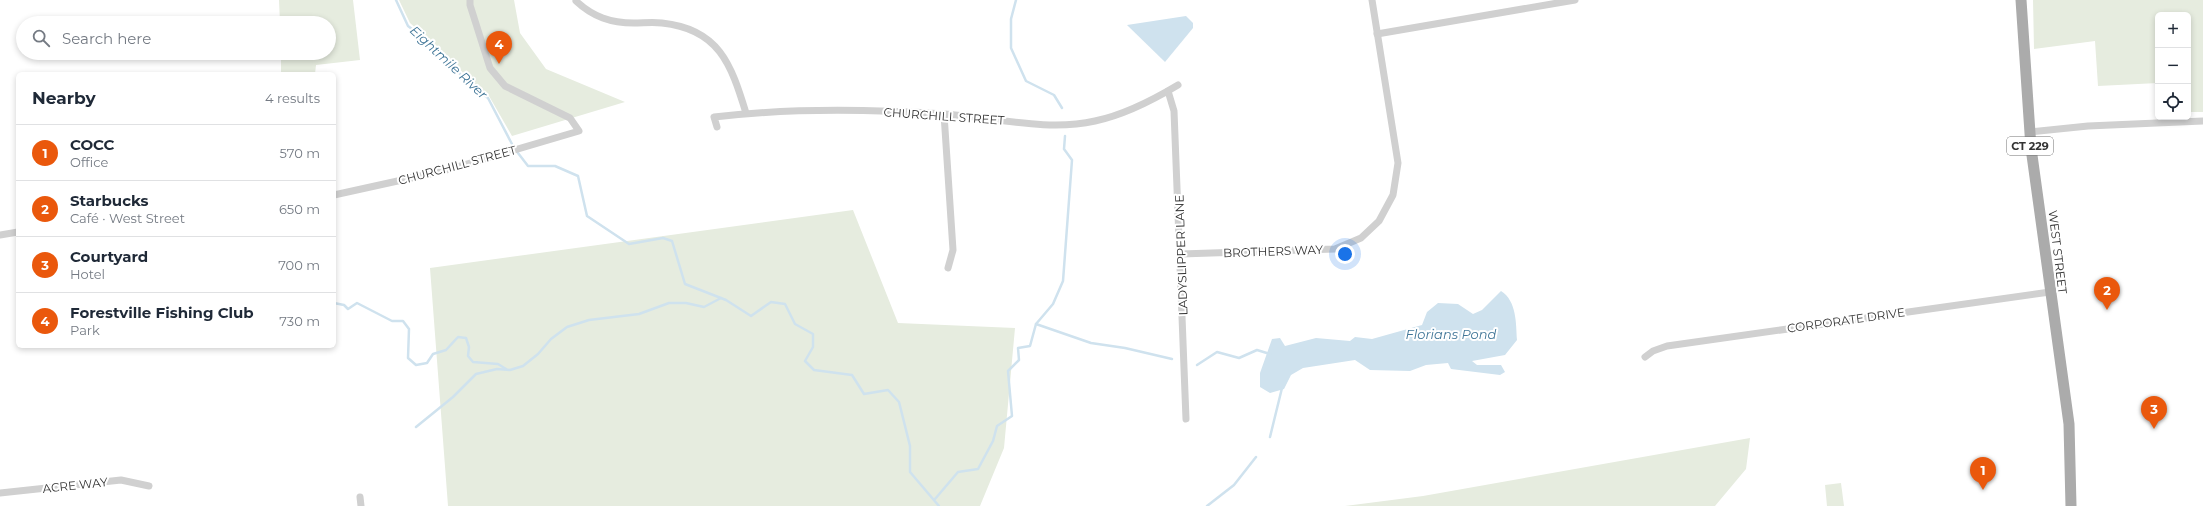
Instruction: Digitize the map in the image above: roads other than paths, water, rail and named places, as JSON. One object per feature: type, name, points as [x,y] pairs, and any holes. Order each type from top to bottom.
[{"type":"main road","name":"WEST STREET","points":[[2021,0],[2029,132],[2069,424],[2071,506]]},
{"type":"street","name":"CHURCHILL STREET","points":[[336,195],[443,171],[579,131],[570,118],[505,86],[490,68],[470,5],[470,0]]},
{"type":"street","name":"BROTHERS WAY","points":[[1181,254],[1335,249],[1360,238],[1379,221],[1393,195],[1398,163],[1372,0]]},
{"type":"street","points":[[1377,34],[1575,0]]},
{"type":"street","points":[[576,1],[584,9],[604,20],[632,23],[661,22],[694,30],[717,47],[734,74],[746,113]]},
{"type":"street","name":"CHURCHILL STREET","points":[[718,127],[714,117],[746,113],[808,109],[944,114],[1046,124],[1072,124],[1095,121],[1119,114],[1178,86]]},
{"type":"street","name":"LADYSLIPPER LANE","points":[[1168,91],[1174,111],[1181,254],[1186,419]]},
{"type":"street","points":[[944,114],[953,250],[948,268]]},
{"type":"street","points":[[2029,132],[2088,126],[2203,121]]},
{"type":"street","points":[[0,235],[16,232]]},
{"type":"street","name":"CORPORATE DRIVE","points":[[1645,357],[1667,346],[2050,292]]},
{"type":"street","name":"ACRE WAY","points":[[0,493],[121,480],[149,486]]},
{"type":"street","points":[[360,497],[361,506]]},
{"type":"water","points":[[1186,16],[1193,23],[1193,28],[1165,62],[1127,25]]},
{"type":"water","name":"Florians Pond","points":[[1501,291],[1510,301],[1515,313],[1517,340],[1505,355],[1472,361],[1477,365],[1501,365],[1505,372],[1500,375],[1451,369],[1448,363],[1426,365],[1410,371],[1370,370],[1355,360],[1303,368],[1291,375],[1284,389],[1270,393],[1260,387],[1260,373],[1272,339],[1280,338],[1285,346],[1316,338],[1350,341],[1355,337],[1372,339],[1422,325],[1427,312],[1438,303],[1458,304],[1473,314],[1482,310]]},
{"type":"waterway","name":"Eightmile River","points":[[396,0],[408,26],[437,48],[468,83],[488,98],[513,146]]},
{"type":"waterway","points":[[1016,0],[1011,19],[1011,48],[1026,81],[1054,95],[1062,108]]},
{"type":"waterway","points":[[935,499],[958,472],[978,469],[993,441],[997,426],[1012,416],[1008,371],[1019,360],[1018,348],[1030,346],[1036,324],[1053,304],[1063,281],[1072,160],[1064,149],[1065,136]]},
{"type":"waterway","name":"Eightmile River","points":[[518,153],[528,166],[555,166],[578,176],[587,216],[629,244],[663,238],[672,241],[685,284],[726,300],[751,316],[771,302],[785,304],[795,324],[813,334],[813,347],[805,361],[814,370],[852,375],[864,394],[888,390],[899,402],[910,446],[910,472],[939,506]]},
{"type":"waterway","points":[[416,427],[453,397],[476,374],[497,369],[510,370],[523,366],[538,354],[551,339],[567,327],[589,320],[639,314],[669,303],[686,303],[704,307],[721,298]]},
{"type":"waterway","points":[[336,303],[344,305],[348,309],[357,303],[392,321],[403,321],[409,329],[408,358],[416,365],[427,363],[433,354],[446,350],[458,337],[466,338],[469,347],[468,356],[473,362],[498,364],[506,369]]},
{"type":"waterway","points":[[1036,324],[1091,343],[1125,348],[1172,359]]},
{"type":"waterway","points":[[1197,365],[1217,352],[1239,358],[1257,350],[1270,354]]},
{"type":"waterway","points":[[1270,437],[1282,388]]},
{"type":"waterway","points":[[1207,506],[1234,485],[1256,457]]},
{"type":"place","name":"Forestville Fishing Club","points":[[499,64]]},
{"type":"place","name":"Starbucks","points":[[2107,310]]},
{"type":"place","name":"Courtyard","points":[[2154,429]]},
{"type":"place","name":"COCC","points":[[1983,490]]}]
